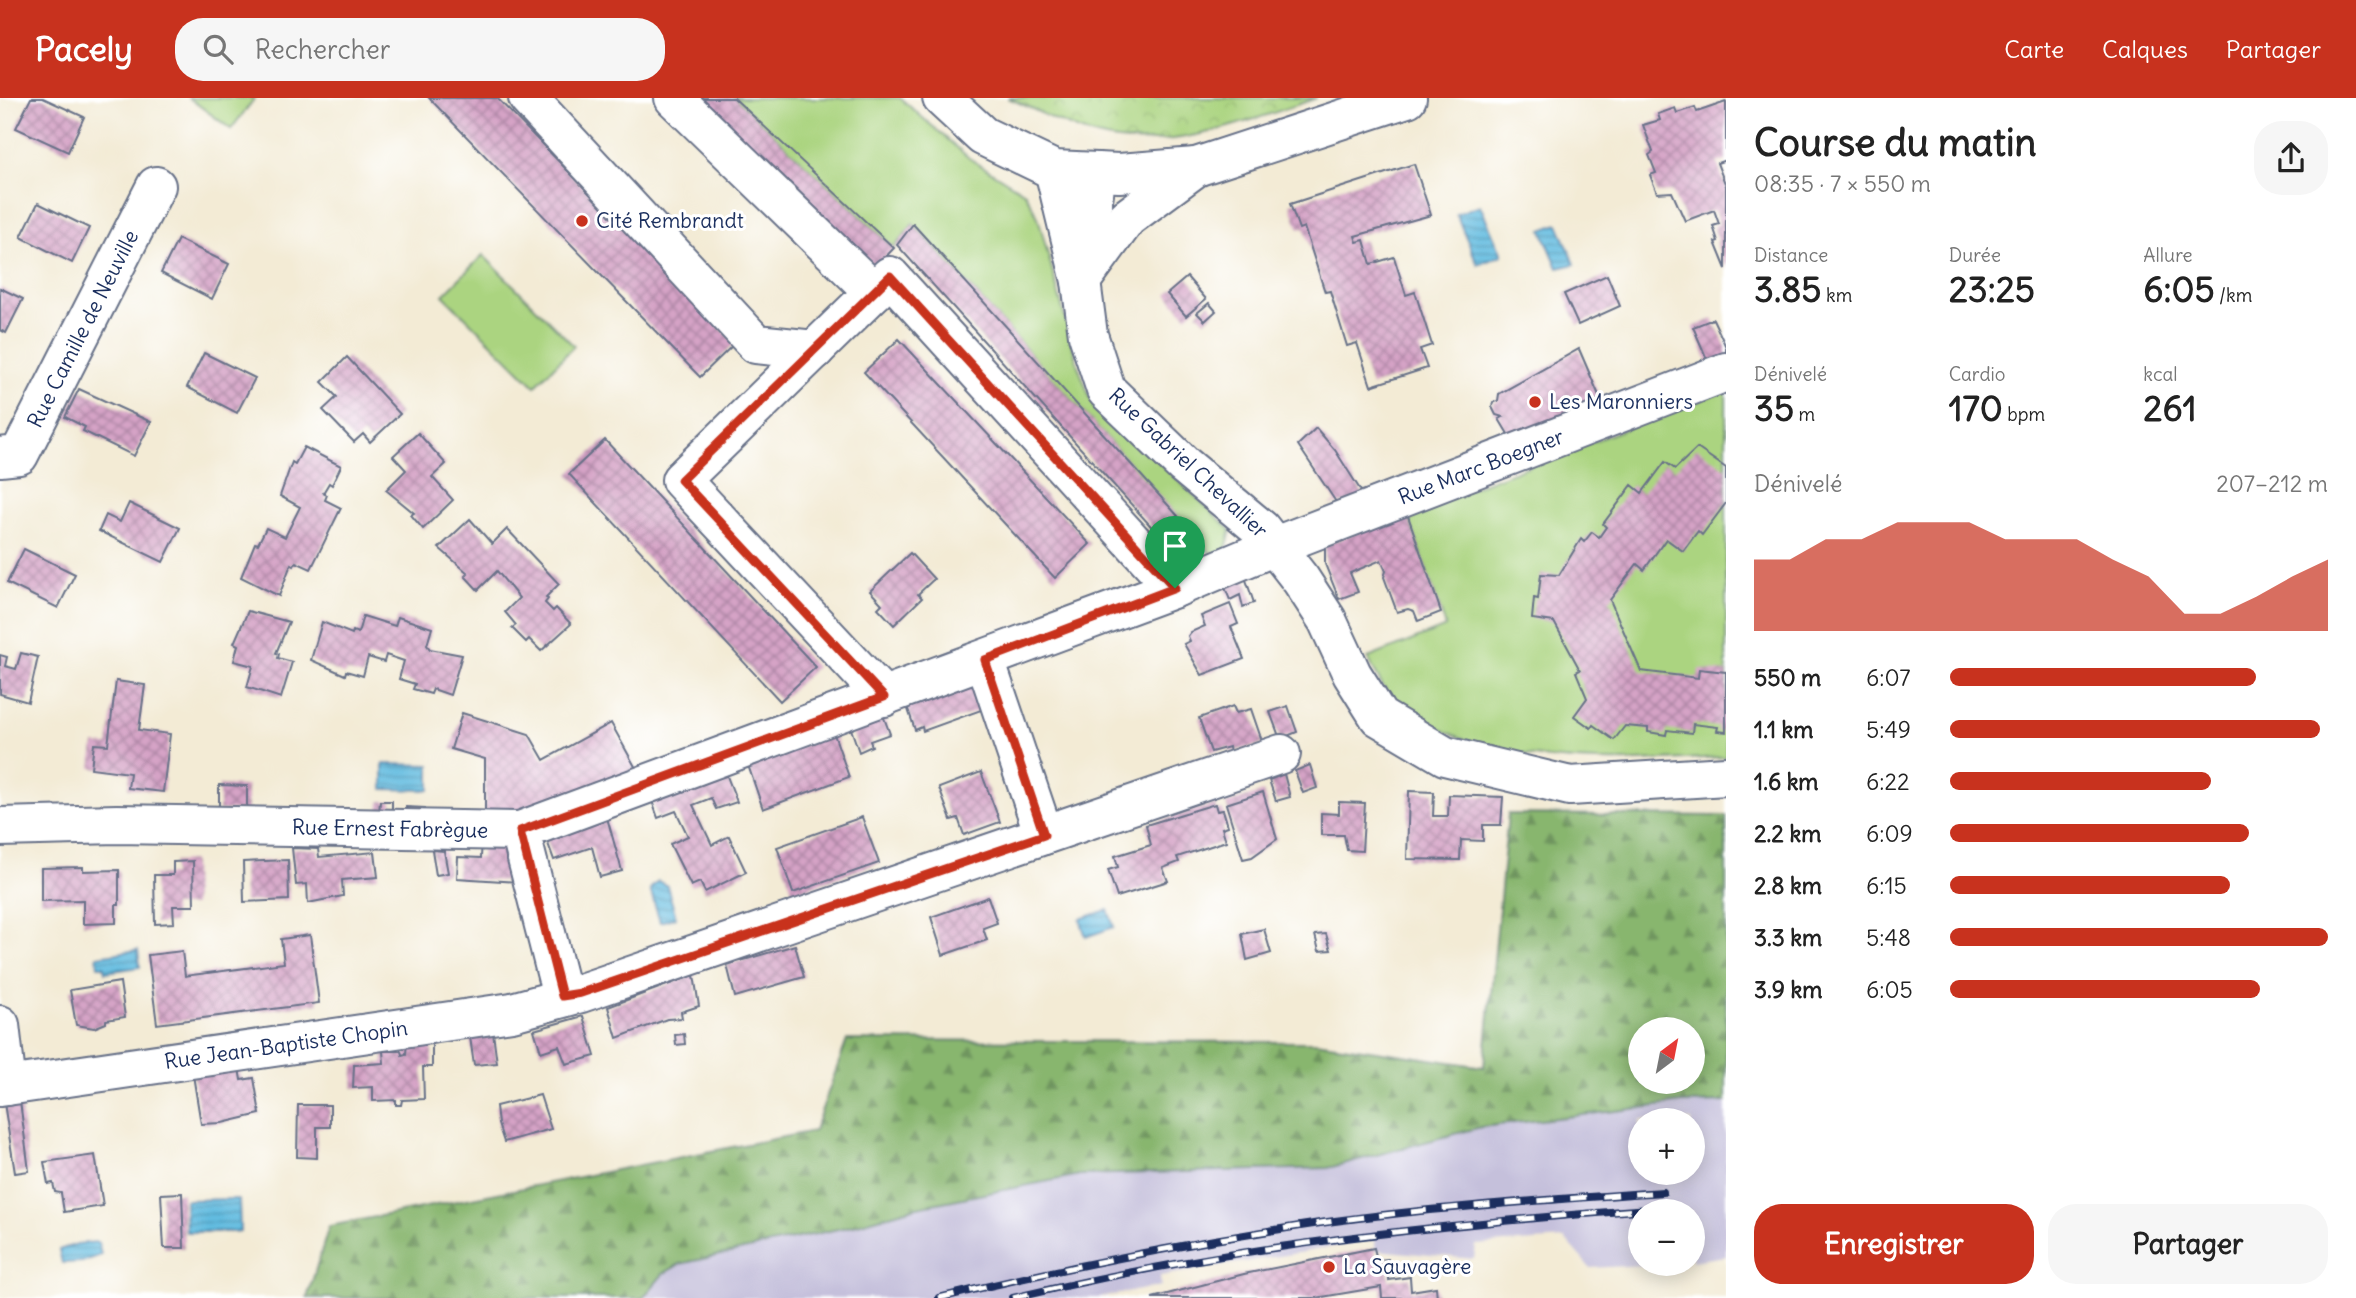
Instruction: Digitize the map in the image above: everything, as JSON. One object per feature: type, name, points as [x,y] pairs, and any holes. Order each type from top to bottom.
[{"type":"street","points":[[528,98],[756,344],[815,349]]},
{"type":"street","points":[[674,98],[874,292]]},
{"type":"street","points":[[942,98],[983,136],[1054,170],[1097,172],[1196,167],[1407,98]]},
{"type":"street","points":[[1081,281],[1126,218],[1196,167]]},
{"type":"street","name":"Rue Gabriel Chevallier","points":[[1054,170],[1081,281],[1088,335],[1106,390],[1184,465],[1261,529],[1327,620],[1352,674],[1379,718],[1445,756],[1570,786],[1726,776]]},
{"type":"street","name":"Rue Gabriel Chevallier","points":[[1081,281],[1097,172]]},
{"type":"street","name":"Rue Camille de Neuville","points":[[0,457],[19,455],[156,186]]},
{"type":"street","points":[[884,697],[681,480],[890,276],[1175,588]]},
{"type":"street","name":"Rue Marc Boegner","points":[[1275,546],[1726,372]]},
{"type":"street","name":"Rue Ernest Fabrègue","points":[[0,827],[117,824],[520,831],[985,660],[1175,588],[1275,546]]},
{"type":"street","points":[[985,660],[1044,835]]},
{"type":"street","name":"Rue Jean-Baptiste Chopin","points":[[0,1025],[4,1087],[512,1012],[562,996],[581,993],[1281,754]]},
{"type":"street","points":[[520,831],[562,996]]},
{"type":"shaded area","points":[[1726,1102],[1726,1256],[1705,1259],[1705,1199],[1628,1199],[1628,1266],[1590,1268],[1565,1239],[1476,1245],[1474,1259],[1375,1250],[1375,1240],[1160,1276],[1161,1286],[1098,1298],[643,1298],[663,1274],[680,1264],[847,1227],[917,1207],[1080,1175],[1328,1168],[1481,1127],[1628,1109],[1628,1185],[1705,1185],[1705,1108],[1640,1108]]},
{"type":"green space","points":[[189,98],[255,98],[231,129]]},
{"type":"green space","points":[[734,98],[900,98],[969,158],[1025,193],[1038,217],[1077,363],[1090,398],[1231,530],[1225,553],[1214,557],[913,224],[894,248]]},
{"type":"green space","points":[[1008,98],[1317,98],[1209,132],[1180,138],[1124,141],[1086,133]]},
{"type":"green space","points":[[483,255],[574,346],[535,386],[443,295]]},
{"type":"green space","points":[[1726,390],[1726,757],[1585,761],[1515,753],[1441,729],[1414,716],[1396,703],[1368,658],[1446,627],[1407,513]]},
{"type":"green space","points":[[1508,814],[1726,816],[1726,1102],[1628,1108],[1481,1127],[1328,1168],[1080,1175],[917,1207],[847,1227],[680,1264],[663,1274],[643,1298],[307,1298],[329,1226],[814,1131],[847,1040],[1316,1042],[1484,1067]]},
{"type":"water","points":[[1480,205],[1502,255],[1478,265],[1456,214]]},
{"type":"water","points":[[1558,224],[1575,264],[1558,268],[1542,230]]},
{"type":"water","points":[[383,764],[430,765],[430,790],[383,789]]},
{"type":"water","points":[[658,881],[667,886],[676,917],[660,922],[650,889]]},
{"type":"water","points":[[1108,910],[1114,927],[1086,937],[1080,919]]},
{"type":"water","points":[[138,950],[140,967],[105,972],[104,966],[98,966],[97,956]]},
{"type":"water","points":[[239,1199],[240,1232],[186,1232],[185,1200]]},
{"type":"water","points":[[98,1242],[101,1255],[82,1262],[62,1263],[59,1250],[77,1244]]},
{"type":"building","points":[[31,98],[43,98],[84,117],[68,152],[16,128]]},
{"type":"building","name":"Cité Rembrandt","points":[[429,98],[497,98],[735,343],[700,377]]},
{"type":"building","points":[[695,98],[734,98],[894,248],[876,267]]},
{"type":"building","points":[[1726,102],[1726,160],[1717,163],[1726,186],[1726,269],[1715,242],[1718,241],[1713,226],[1719,224],[1714,210],[1685,221],[1672,192],[1657,193],[1650,175],[1656,173],[1649,155],[1653,152],[1643,125],[1660,120],[1658,114],[1675,108],[1677,113],[1695,107],[1697,112]]},
{"type":"building","points":[[1414,164],[1431,215],[1355,236],[1357,242],[1364,240],[1371,264],[1394,257],[1406,295],[1415,292],[1432,345],[1420,349],[1427,368],[1371,386],[1357,343],[1347,346],[1330,291],[1325,292],[1304,227],[1299,229],[1290,204]]},
{"type":"building","points":[[38,203],[89,228],[72,263],[21,237]]},
{"type":"building","points":[[913,224],[1178,516],[1158,534],[897,245]]},
{"type":"building","points":[[178,239],[229,264],[212,299],[161,273]]},
{"type":"building","points":[[1607,275],[1620,306],[1578,325],[1564,294]]},
{"type":"building","points":[[1187,277],[1206,299],[1186,316],[1167,294]]},
{"type":"building","points":[[0,288],[23,299],[6,333],[0,330]]},
{"type":"building","points":[[1209,303],[1216,311],[1205,321],[1197,313]]},
{"type":"building","points":[[1713,319],[1726,347],[1726,360],[1710,366],[1693,327]]},
{"type":"building","points":[[899,339],[1090,544],[1055,578],[864,372]]},
{"type":"building","name":"Les Maronniers","points":[[1579,349],[1604,407],[1514,444],[1499,419],[1503,417],[1496,415],[1492,407],[1493,402],[1498,401],[1499,394]]},
{"type":"building","points":[[204,353],[255,378],[237,413],[187,387]]},
{"type":"building","points":[[347,357],[400,414],[370,442],[363,434],[354,442],[323,410],[337,397],[322,382]]},
{"type":"building","points":[[79,389],[151,422],[134,456],[83,431],[85,427],[65,417]]},
{"type":"building","points":[[1316,428],[1335,450],[1366,499],[1329,505],[1336,502],[1298,445]]},
{"type":"building","points":[[418,433],[446,464],[432,477],[453,500],[423,529],[411,515],[414,513],[386,490],[406,470],[393,456]]},
{"type":"building","points":[[605,440],[816,667],[780,701],[569,474]]},
{"type":"building","points":[[304,447],[341,466],[332,485],[329,483],[323,493],[327,495],[325,500],[341,508],[311,569],[296,562],[294,566],[291,564],[279,596],[241,577],[255,543],[258,544],[266,528],[285,537],[300,507],[280,496],[292,462],[295,464]]},
{"type":"building","points":[[1697,448],[1726,468],[1726,503],[1702,535],[1698,531],[1683,551],[1666,539],[1644,570],[1637,564],[1610,600],[1641,671],[1698,678],[1699,669],[1726,672],[1726,732],[1717,731],[1718,727],[1693,724],[1692,733],[1667,730],[1666,735],[1648,732],[1648,728],[1625,726],[1614,740],[1574,716],[1587,698],[1576,672],[1580,670],[1554,622],[1532,619],[1534,598],[1538,599],[1541,574],[1559,575],[1581,539],[1584,542],[1592,532],[1599,537],[1606,527],[1603,524],[1632,485],[1642,493],[1665,462],[1675,469]]},
{"type":"building","points":[[129,503],[180,528],[163,562],[99,531],[106,515],[120,522]]},
{"type":"building","points":[[1407,513],[1441,612],[1418,621],[1414,611],[1408,609],[1397,612],[1384,577],[1386,571],[1381,560],[1350,573],[1358,592],[1339,599],[1325,564],[1325,545]]},
{"type":"building","points":[[470,519],[492,544],[507,529],[559,584],[546,597],[548,599],[545,603],[553,611],[556,608],[571,624],[541,651],[529,639],[526,642],[512,628],[516,625],[505,612],[519,598],[497,571],[478,590],[465,576],[468,573],[439,548]]},
{"type":"building","points":[[24,549],[75,574],[58,608],[7,583]]},
{"type":"building","points":[[910,553],[934,579],[918,594],[922,598],[894,625],[878,608],[882,604],[870,591]]},
{"type":"building","points":[[1245,577],[1254,603],[1243,607],[1240,595],[1230,600],[1224,585]]},
{"type":"building","points":[[1230,604],[1238,624],[1231,627],[1244,659],[1202,675],[1184,644],[1190,641],[1188,636],[1191,632],[1205,626],[1201,616]]},
{"type":"building","points":[[248,611],[289,622],[276,653],[279,654],[278,658],[292,662],[281,698],[247,687],[253,666],[234,661],[238,645],[234,643]]},
{"type":"building","points":[[363,616],[395,626],[398,617],[432,628],[427,645],[430,649],[462,655],[450,695],[433,689],[431,694],[413,689],[415,684],[399,679],[404,661],[386,655],[384,662],[368,657],[363,676],[346,671],[345,675],[311,660],[322,622],[352,634],[353,631],[358,633]]},
{"type":"building","points":[[21,653],[38,657],[28,702],[0,694],[0,655],[7,657],[5,666],[16,669]]},
{"type":"building","points":[[116,681],[145,685],[139,730],[170,734],[163,792],[128,788],[130,773],[91,768],[94,744],[108,745]]},
{"type":"building","points":[[974,682],[984,709],[923,731],[922,727],[915,730],[907,706]]},
{"type":"building","points":[[1233,706],[1236,713],[1251,709],[1263,744],[1230,752],[1229,747],[1211,752],[1199,718]]},
{"type":"building","points":[[1288,706],[1297,732],[1280,739],[1270,712]]},
{"type":"building","points":[[462,713],[529,734],[544,760],[611,723],[638,772],[517,816],[485,816],[485,759],[451,749]]},
{"type":"building","points":[[883,715],[890,734],[870,741],[872,746],[859,752],[850,726]]},
{"type":"building","points":[[834,734],[849,777],[763,809],[748,765]]},
{"type":"building","points":[[1310,765],[1317,788],[1303,793],[1295,771]]},
{"type":"building","points":[[725,771],[737,802],[716,809],[711,798],[693,805],[712,845],[729,836],[746,872],[705,892],[700,882],[691,886],[670,844],[688,836],[676,811],[658,818],[651,798]]},
{"type":"building","points":[[981,772],[1000,822],[964,835],[958,818],[951,820],[939,788]]},
{"type":"building","points":[[1284,774],[1290,797],[1276,801],[1269,780]]},
{"type":"building","points":[[219,785],[247,786],[247,811],[219,810]]},
{"type":"building","points":[[1409,791],[1434,792],[1433,816],[1448,816],[1449,795],[1503,797],[1501,825],[1483,825],[1483,841],[1461,840],[1460,860],[1407,859]]},
{"type":"building","points":[[1263,792],[1277,839],[1252,857],[1243,859],[1226,804]]},
{"type":"building","points":[[380,801],[392,801],[392,814],[379,814]]},
{"type":"building","points":[[1339,802],[1365,803],[1362,851],[1347,850],[1344,835],[1321,835],[1321,813],[1339,814]]},
{"type":"building","points":[[1215,804],[1217,811],[1223,810],[1228,826],[1222,828],[1226,841],[1177,857],[1179,862],[1163,868],[1168,881],[1117,897],[1108,870],[1118,867],[1115,856],[1151,845],[1146,825]]},
{"type":"building","points":[[406,807],[425,808],[425,815],[406,814]]},
{"type":"building","points":[[606,814],[622,871],[600,877],[592,847],[554,860],[545,835]]},
{"type":"building","points":[[862,817],[879,863],[793,893],[777,847]]},
{"type":"building","points":[[482,839],[507,840],[506,860],[513,860],[518,882],[457,878],[458,857],[481,858]]},
{"type":"building","points":[[292,848],[318,849],[319,857],[375,852],[378,877],[342,880],[343,896],[308,903],[307,884],[296,885]]},
{"type":"building","points":[[432,850],[444,851],[448,873],[436,875]]},
{"type":"building","points":[[288,860],[289,900],[244,902],[243,862]]},
{"type":"building","points":[[193,861],[194,906],[173,906],[174,923],[155,924],[154,875],[173,875],[173,862]]},
{"type":"building","points":[[83,867],[83,871],[119,870],[116,923],[83,924],[83,900],[41,901],[41,868]]},
{"type":"building","points":[[988,897],[997,923],[983,928],[987,940],[943,955],[931,917]]},
{"type":"building","points":[[1264,929],[1271,953],[1247,960],[1242,934]]},
{"type":"building","points":[[1326,934],[1331,950],[1319,951],[1315,935]]},
{"type":"building","points":[[310,935],[319,1003],[157,1024],[148,955],[182,951],[185,976],[284,963],[281,939]]},
{"type":"building","points":[[795,945],[804,977],[735,997],[727,965]]},
{"type":"building","points":[[694,975],[699,1006],[681,1012],[682,1018],[667,1019],[617,1038],[608,1007]]},
{"type":"building","points":[[120,982],[125,1017],[106,1020],[106,1023],[94,1028],[76,1025],[70,990]]},
{"type":"building","points":[[583,1016],[595,1056],[566,1064],[559,1046],[541,1052],[534,1030]]},
{"type":"building","points":[[493,1033],[497,1063],[474,1065],[470,1037]]},
{"type":"building","points":[[684,1034],[685,1044],[676,1045],[675,1035]]},
{"type":"building","points":[[407,1042],[432,1043],[432,1067],[423,1067],[424,1099],[402,1100],[401,1105],[396,1105],[396,1100],[373,1101],[373,1087],[353,1088],[354,1065],[384,1063],[383,1051],[401,1051],[402,1055],[406,1054]]},
{"type":"building","points":[[239,1068],[241,1080],[254,1078],[260,1114],[222,1123],[201,1124],[193,1075]]},
{"type":"building","points":[[540,1095],[551,1129],[504,1142],[496,1106]]},
{"type":"building","points":[[20,1101],[29,1171],[15,1173],[4,1103]]},
{"type":"building","points":[[298,1105],[330,1105],[330,1127],[317,1127],[317,1158],[297,1157]]},
{"type":"building","points":[[95,1155],[103,1206],[64,1212],[61,1193],[55,1192],[53,1183],[48,1184],[44,1162]]},
{"type":"building","points":[[182,1193],[184,1248],[164,1248],[161,1194]]},
{"type":"building","name":"La Sauvagère","points":[[1374,1248],[1377,1260],[1388,1259],[1389,1280],[1410,1277],[1411,1291],[1436,1287],[1437,1298],[1382,1298],[1381,1287],[1316,1298],[1152,1298],[1244,1274]]},
{"type":"railway","points":[[939,1298],[1129,1256],[1320,1223],[1448,1208],[1663,1192]]},
{"type":"railway","points":[[1013,1298],[1174,1264],[1337,1239],[1501,1221],[1628,1211]]},
{"type":"place","name":"Cité Rembrandt","points":[[582,221]]},
{"type":"place","name":"Les Maronniers","points":[[1535,402]]},
{"type":"place","name":"La Sauvagère","points":[[1329,1267]]},
{"type":"route","points":[[890,276],[1175,588],[985,660],[1044,835],[581,993],[562,996],[520,831],[884,697],[681,480],[890,276]]}]
